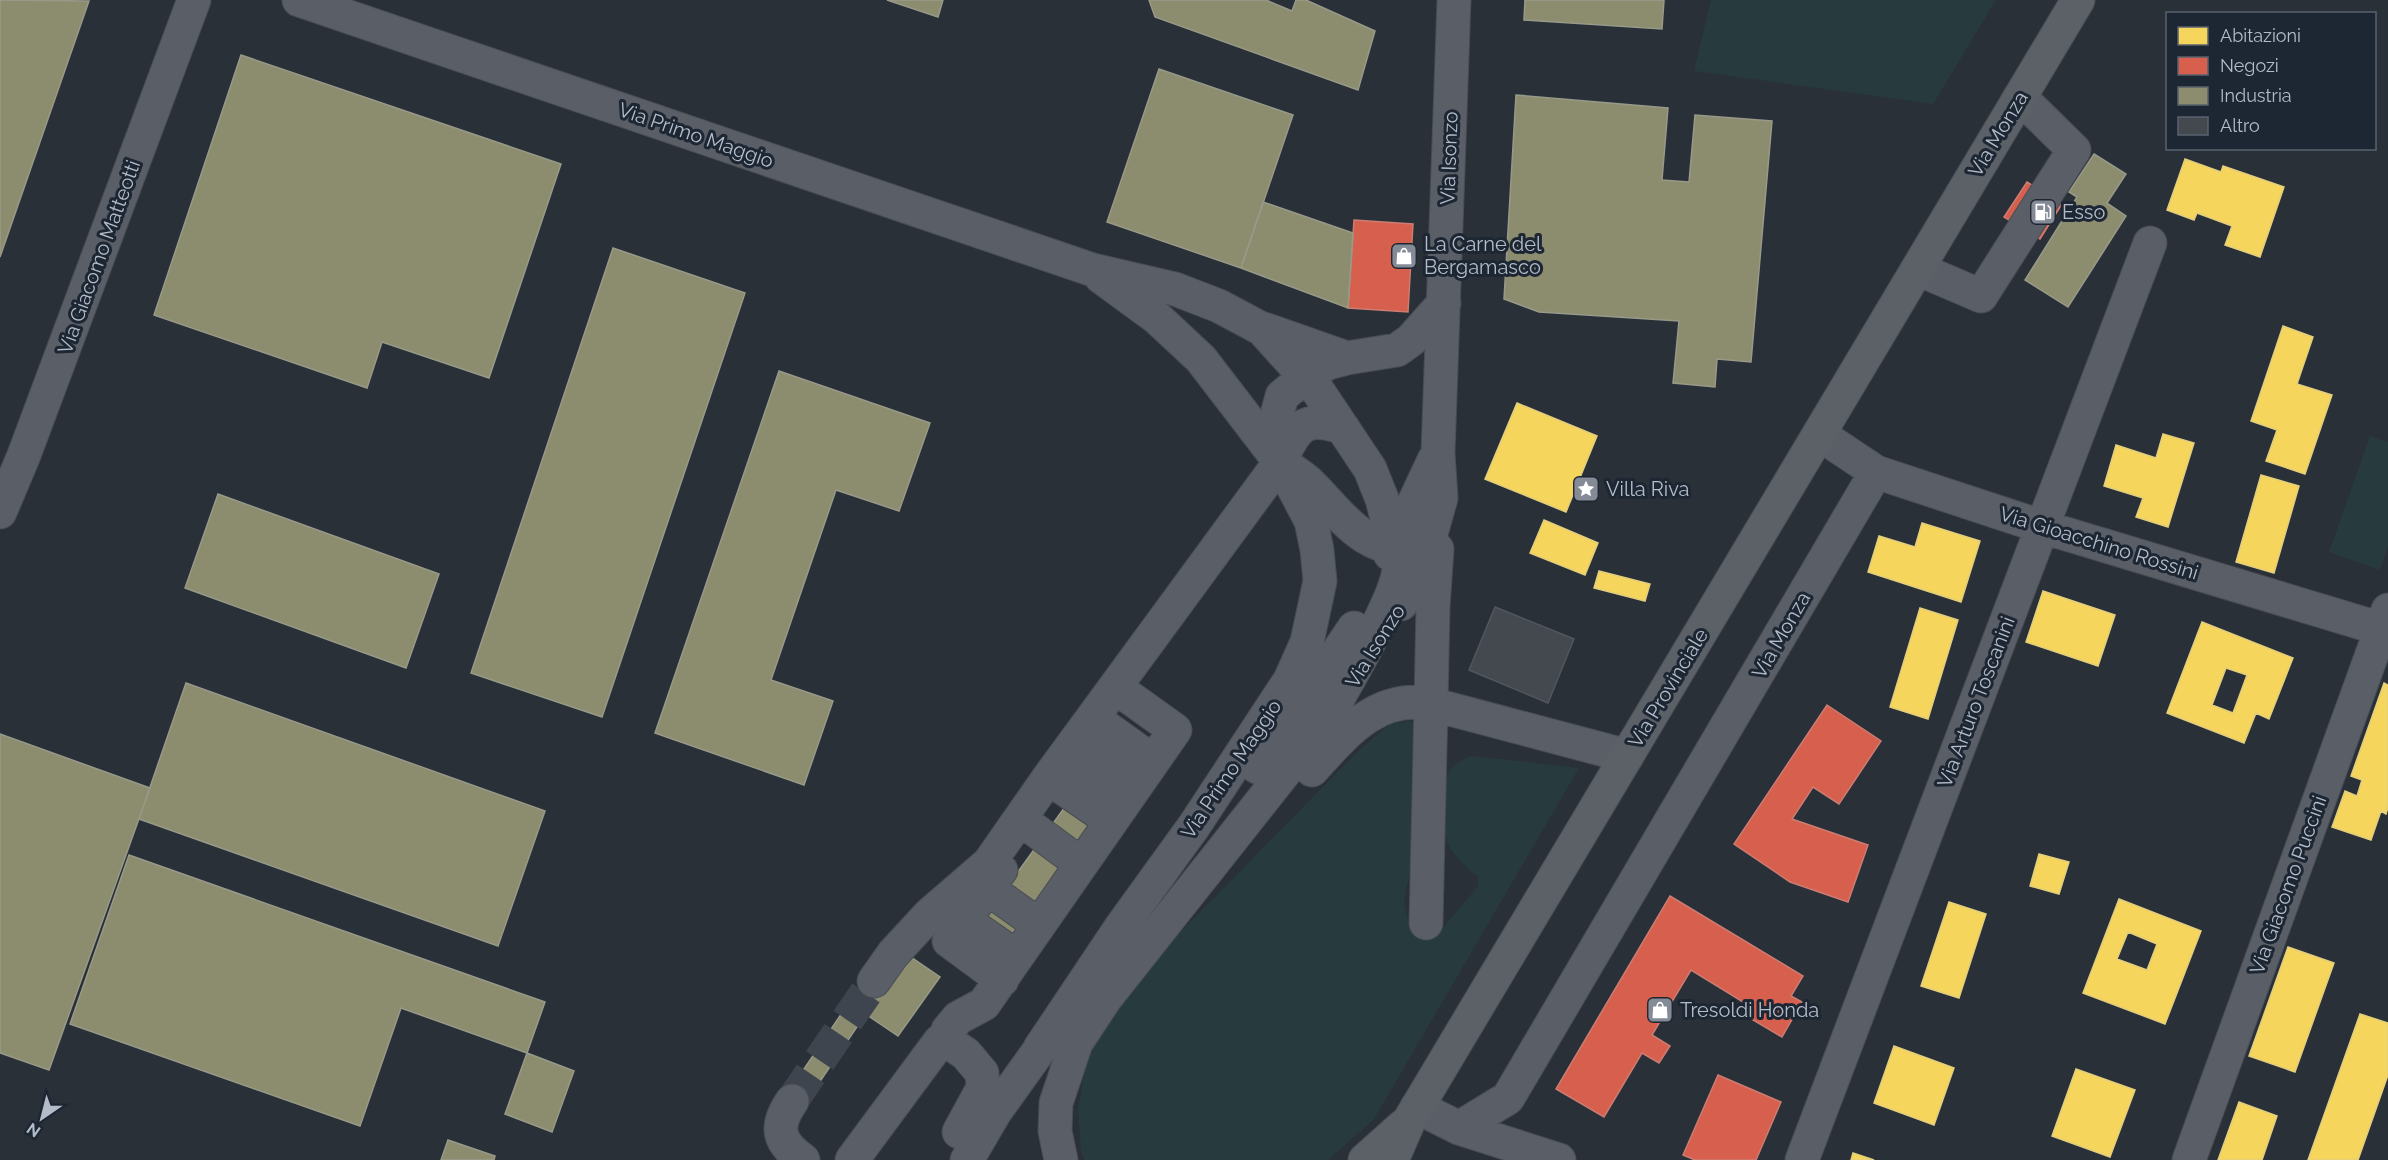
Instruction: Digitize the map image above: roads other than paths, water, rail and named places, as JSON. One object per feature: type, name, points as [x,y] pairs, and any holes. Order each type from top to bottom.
[{"type":"main road","name":"Via Monza","points":[[1918,268],[2078,0]]},
{"type":"main road","name":"Via Provinciale","points":[[1392,1160],[1413,1114],[1918,268]]},
{"type":"main road","name":"Via Provinciale","points":[[1365,1160],[1413,1114]]},
{"type":"street","name":"Via Giacomo Matteotti","points":[[0,512],[24,455],[194,0]]},
{"type":"street","name":"Via Primo Maggio","points":[[299,0],[1093,270],[1175,289],[1219,306],[1262,329],[1347,358],[1397,350],[1411,340],[1444,303]]},
{"type":"street","name":"Via Isonzo","points":[[1061,1160],[1055,1131],[1056,1103],[1076,1043],[1105,999],[1324,723],[1372,654],[1420,573],[1437,512],[1454,0]]},
{"type":"street","points":[[1918,268],[1981,296],[2074,150],[2020,97]]},
{"type":"street","name":"Via Arturo Toscanini","points":[[1802,1160],[2150,243]]},
{"type":"street","name":"Via Primo Maggio","points":[[1040,1048],[1121,927],[1194,826],[1290,680],[1307,642],[1320,581],[1311,521],[1280,462],[1201,359],[1157,318],[1093,270]]},
{"type":"street","name":"Via Primo Maggio","points":[[1262,329],[1318,391],[1377,483],[1394,546],[1372,541],[1359,532],[1336,514],[1306,480],[1280,462]]},
{"type":"street","points":[[1280,462],[1274,426],[1282,396],[1305,377],[1328,363],[1347,358]]},
{"type":"street","points":[[874,981],[893,954],[930,914],[989,863],[1191,596],[1205,565],[1280,462],[1290,439],[1300,428],[1314,422],[1325,421],[1343,428]]},
{"type":"street","name":"Via Gioacchino Rossini","points":[[1819,434],[1876,472],[2043,526],[2386,623]]},
{"type":"street","points":[[967,1160],[995,1112],[1040,1048],[1286,729],[1352,632],[1438,453]]},
{"type":"street","name":"Via Monza","points":[[1459,1128],[1508,1098],[1876,472]]},
{"type":"street","points":[[1394,546],[1413,542],[1437,512]]},
{"type":"street","points":[[1426,923],[1437,512]]},
{"type":"street","points":[[1324,723],[1382,615],[1399,575],[1394,546]]},
{"type":"street","name":"Via Giacomo Puccini","points":[[2189,1160],[2386,623]]},
{"type":"street","points":[[1027,942],[949,941],[1067,777],[1120,691]]},
{"type":"street","points":[[950,1043],[948,1030],[969,1010],[984,1004],[1175,730],[1120,691]]},
{"type":"street","points":[[1167,921],[1352,727],[1386,706],[1419,702],[1431,704],[1627,756]]},
{"type":"street","points":[[1067,777],[1117,813]]},
{"type":"street","points":[[1067,777],[1117,813]]},
{"type":"street","points":[[1067,777],[1117,813]]},
{"type":"street","points":[[981,896],[1027,942]]},
{"type":"street","points":[[981,896],[1027,942]]},
{"type":"street","points":[[852,1160],[940,1041],[950,1043],[966,1054],[982,1073],[983,1088],[951,1144],[949,1160]]},
{"type":"street","points":[[792,1101],[782,1116],[781,1137],[789,1150],[803,1160]]},
{"type":"street","points":[[1413,1114],[1559,1160]]},
{"type":"tunnel","points":[[792,1101],[874,981]]},
{"type":"place","name":"Esso","points":[[2043,212]]},
{"type":"place","name":"La Carne del Bergamasco","points":[[1404,256]]},
{"type":"place","name":"Villa Riva","points":[[1586,489]]},
{"type":"place","name":"Tresoldi Honda","points":[[1660,1010]]}]
